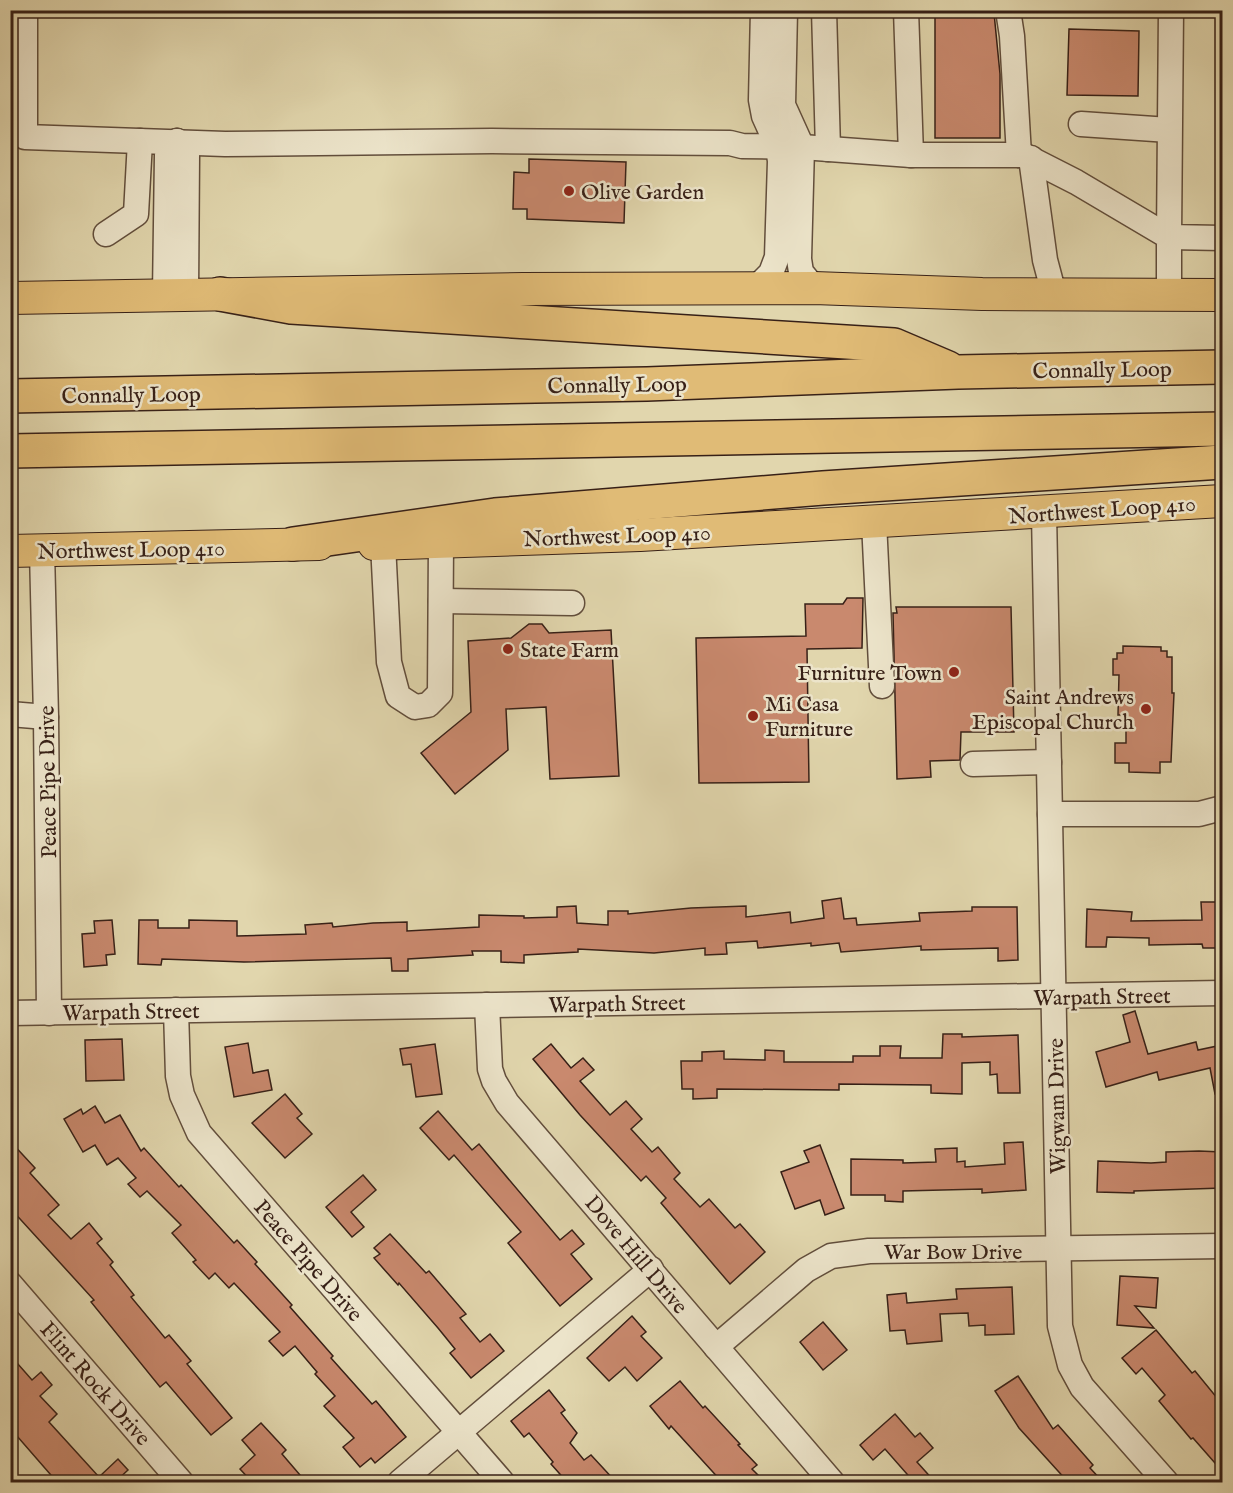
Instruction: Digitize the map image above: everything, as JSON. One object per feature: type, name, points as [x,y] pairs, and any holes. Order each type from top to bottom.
[{"type":"highway","points":[[220,294],[291,307],[894,345],[958,372]]},
{"type":"highway","name":"Connally Loop","points":[[10,396],[647,384],[958,372],[1222,367]]},
{"type":"highway","points":[[10,451],[1222,429]]},
{"type":"highway","points":[[292,544],[495,514],[823,488],[1222,462]]},
{"type":"main road","points":[[10,298],[756,288],[982,294],[1222,295]]},
{"type":"main road","name":"Northwest Loop 410","points":[[10,552],[640,536],[1222,501]]},
{"type":"street","points":[[25,10],[25,137],[225,144],[477,141],[706,143],[910,155],[1025,157],[1169,237],[1222,238]]},
{"type":"street","points":[[756,288],[771,273],[777,258],[780,161],[778,147],[764,116],[760,100],[762,10]]},
{"type":"street","points":[[785,10],[783,105],[802,147],[799,259],[801,272],[814,288]]},
{"type":"street","points":[[824,10],[828,149]]},
{"type":"street","points":[[906,10],[910,155]]},
{"type":"street","points":[[1008,10],[1025,157],[1054,294]]},
{"type":"street","points":[[1168,295],[1171,10]]},
{"type":"street","points":[[1081,124],[1169,130]]},
{"type":"street","points":[[106,234],[136,214],[140,141]]},
{"type":"street","points":[[175,294],[188,155],[177,141]]},
{"type":"street","name":"Wigwam Drive","points":[[1044,513],[1060,1326],[1070,1365],[1082,1387],[1166,1482]]},
{"type":"street","points":[[874,522],[882,686]]},
{"type":"street","points":[[383,544],[389,662],[398,696],[415,707],[428,705],[441,693],[441,542]]},
{"type":"street","name":"Peace Pipe Drive","points":[[42,551],[50,1013]]},
{"type":"street","points":[[441,601],[572,603]]},
{"type":"street","points":[[10,714],[46,717]]},
{"type":"street","points":[[973,764],[1049,762]]},
{"type":"street","points":[[1050,814],[1198,814],[1222,808]]},
{"type":"street","name":"Warpath Street","points":[[10,1013],[1222,993]]},
{"type":"street","name":"Dove Hill Drive","points":[[487,1005],[490,1069],[507,1103],[832,1482]]},
{"type":"street","name":"Peace Pipe Drive","points":[[176,1011],[178,1076],[182,1095],[199,1134],[502,1482]]},
{"type":"street","name":"War Bow Drive","points":[[716,1347],[806,1269],[831,1256],[869,1251],[1222,1246]]},
{"type":"street","points":[[400,1482],[651,1269]]},
{"type":"street","name":"Flint Rock Drive","points":[[10,1284],[181,1482]]},
{"type":"building","points":[[935,10],[988,10],[988,13],[994,13],[1000,74],[1000,138],[935,138]]},
{"type":"building","points":[[1069,29],[1139,31],[1138,96],[1067,95]]},
{"type":"building","name":"Olive Garden","points":[[529,159],[626,162],[624,223],[527,219],[527,209],[513,209],[514,172],[529,173]]},
{"type":"building","name":"Mi Casa Furniture","points":[[847,598],[863,598],[862,648],[807,649],[809,782],[699,783],[696,638],[806,636],[805,604],[843,604]]},
{"type":"building","name":"Furniture Town","points":[[896,607],[1011,607],[1014,732],[961,732],[960,760],[930,761],[931,777],[897,779],[893,613],[897,613]]},
{"type":"building","points":[[529,624],[542,624],[549,633],[611,630],[619,776],[550,779],[546,707],[506,709],[508,750],[455,794],[421,753],[471,712],[468,641],[511,638]]},
{"type":"building","name":"Saint Andrews Episcopal Church","points":[[1123,646],[1161,647],[1161,651],[1167,651],[1167,657],[1172,657],[1172,693],[1174,693],[1171,762],[1160,762],[1160,773],[1129,772],[1129,763],[1115,763],[1115,743],[1126,743],[1126,715],[1118,715],[1119,675],[1113,675],[1113,659],[1117,659],[1117,653],[1123,653]]},
{"type":"building","points":[[841,898],[844,919],[856,918],[857,925],[920,921],[919,913],[972,911],[972,907],[1017,907],[1018,960],[998,961],[998,948],[921,950],[921,946],[841,952],[839,943],[758,948],[757,941],[726,943],[727,954],[705,955],[705,948],[654,953],[578,949],[578,952],[524,955],[524,963],[501,962],[501,951],[472,951],[473,955],[408,959],[408,971],[392,971],[391,958],[244,962],[162,959],[161,965],[138,964],[139,920],[158,920],[158,928],[189,928],[189,920],[237,921],[237,936],[306,934],[305,925],[332,923],[333,927],[407,922],[407,931],[479,927],[479,915],[524,916],[524,918],[557,917],[557,907],[576,906],[577,923],[608,925],[608,911],[628,911],[628,914],[746,906],[746,917],[790,912],[791,923],[824,918],[822,901]]},
{"type":"building","points":[[1201,902],[1222,902],[1222,948],[1203,948],[1202,944],[1149,945],[1149,938],[1107,937],[1106,947],[1086,947],[1087,909],[1132,912],[1131,921],[1202,920]]},
{"type":"building","points":[[112,920],[115,954],[106,955],[107,965],[84,967],[82,934],[95,933],[94,921]]},
{"type":"building","points":[[1135,1011],[1148,1054],[1196,1042],[1198,1050],[1222,1045],[1222,1094],[1215,1094],[1210,1068],[1159,1080],[1157,1072],[1106,1087],[1096,1052],[1130,1042],[1123,1015]]},
{"type":"building","points":[[943,1034],[962,1034],[962,1037],[1018,1035],[1020,1093],[998,1093],[997,1074],[990,1075],[990,1062],[962,1063],[962,1094],[931,1093],[931,1085],[839,1084],[839,1090],[717,1089],[717,1098],[693,1099],[693,1089],[682,1089],[681,1061],[702,1061],[702,1052],[724,1051],[724,1059],[765,1060],[765,1050],[784,1051],[784,1062],[853,1062],[853,1056],[880,1056],[880,1046],[901,1046],[900,1058],[942,1058]]},
{"type":"building","points":[[122,1039],[124,1080],[86,1081],[85,1040]]},
{"type":"building","points":[[248,1043],[253,1073],[268,1070],[272,1090],[234,1097],[225,1047]]},
{"type":"building","points":[[435,1044],[442,1094],[416,1097],[411,1064],[403,1065],[400,1049]]},
{"type":"building","points":[[551,1044],[571,1068],[583,1058],[594,1070],[580,1081],[610,1115],[626,1101],[642,1119],[631,1129],[652,1152],[658,1147],[680,1173],[674,1179],[700,1207],[709,1199],[735,1228],[740,1224],[765,1252],[730,1284],[661,1203],[666,1198],[646,1176],[641,1181],[580,1115],[533,1059]]},
{"type":"building","points":[[285,1094],[302,1114],[297,1118],[312,1134],[285,1158],[252,1123]]},
{"type":"building","points":[[95,1106],[105,1123],[120,1115],[141,1151],[144,1148],[234,1243],[237,1240],[292,1305],[290,1307],[333,1356],[331,1358],[372,1404],[376,1401],[406,1437],[375,1463],[371,1458],[360,1467],[343,1447],[354,1438],[324,1406],[335,1396],[315,1374],[317,1372],[295,1346],[283,1356],[269,1341],[280,1332],[234,1283],[229,1288],[215,1273],[209,1279],[193,1262],[196,1260],[172,1233],[181,1225],[147,1191],[140,1197],[128,1184],[136,1178],[118,1158],[107,1165],[95,1145],[83,1152],[64,1119],[81,1109],[83,1114]]},
{"type":"building","points":[[438,1111],[472,1150],[479,1144],[560,1240],[572,1230],[584,1244],[571,1254],[592,1279],[560,1306],[508,1243],[521,1232],[454,1155],[449,1160],[420,1128]]},
{"type":"building","points":[[10,1141],[35,1168],[30,1173],[59,1205],[48,1215],[71,1239],[89,1223],[102,1239],[97,1243],[113,1262],[110,1265],[134,1295],[131,1297],[165,1338],[169,1335],[191,1361],[187,1364],[232,1418],[211,1435],[166,1382],[160,1387],[91,1302],[94,1300],[10,1208]]},
{"type":"building","points":[[1023,1142],[1026,1190],[982,1193],[982,1189],[903,1191],[903,1202],[885,1201],[885,1195],[851,1195],[851,1159],[903,1160],[903,1163],[936,1162],[935,1149],[957,1148],[957,1162],[965,1161],[965,1167],[1005,1164],[1004,1143]]},
{"type":"building","points":[[820,1145],[844,1208],[825,1215],[820,1200],[795,1209],[781,1172],[809,1162],[804,1151]]},
{"type":"building","points":[[1166,1152],[1222,1152],[1222,1188],[1134,1191],[1134,1193],[1097,1192],[1098,1161],[1166,1162]]},
{"type":"building","points":[[363,1175],[376,1190],[351,1212],[364,1227],[352,1237],[326,1207]]},
{"type":"building","points":[[390,1234],[426,1273],[429,1271],[466,1314],[460,1318],[480,1342],[490,1334],[504,1351],[471,1378],[450,1353],[455,1349],[399,1283],[398,1285],[374,1258],[380,1254],[374,1248]]},
{"type":"building","points":[[1120,1276],[1158,1278],[1156,1308],[1135,1306],[1154,1328],[1117,1325]]},
{"type":"building","points":[[1012,1287],[1014,1334],[985,1335],[985,1325],[969,1326],[968,1313],[940,1314],[942,1341],[907,1344],[905,1330],[890,1331],[887,1295],[906,1293],[907,1303],[957,1299],[956,1289]]},
{"type":"building","points":[[632,1316],[646,1332],[641,1336],[662,1358],[637,1381],[625,1367],[609,1381],[587,1358]]},
{"type":"building","points":[[823,1322],[847,1350],[823,1370],[800,1342]]},
{"type":"building","points":[[1156,1330],[1192,1373],[1195,1371],[1222,1404],[1222,1471],[1159,1401],[1165,1395],[1142,1368],[1136,1374],[1122,1358]]},
{"type":"building","points":[[10,1355],[32,1380],[41,1372],[52,1385],[40,1396],[57,1414],[49,1422],[99,1477],[118,1459],[128,1470],[115,1482],[57,1482],[10,1428],[10,1420],[17,1415],[10,1408]]},
{"type":"building","points":[[1018,1376],[1053,1429],[1058,1425],[1093,1465],[1090,1468],[1103,1482],[1068,1482],[1019,1428],[995,1391]]},
{"type":"building","points":[[680,1381],[703,1408],[705,1406],[740,1444],[738,1445],[757,1465],[752,1469],[765,1482],[722,1482],[671,1426],[669,1429],[650,1406]]},
{"type":"building","points":[[549,1390],[565,1410],[561,1413],[577,1433],[570,1443],[584,1460],[591,1455],[616,1482],[567,1482],[529,1433],[524,1437],[511,1421]]},
{"type":"building","points":[[895,1414],[915,1437],[920,1433],[933,1448],[917,1462],[935,1482],[914,1482],[885,1449],[873,1460],[860,1445]]},
{"type":"building","points":[[261,1423],[286,1450],[282,1454],[306,1482],[252,1482],[240,1469],[255,1455],[242,1440]]},
{"type":"place","name":"Olive Garden","points":[[569,191]]},
{"type":"place","name":"State Farm","points":[[508,649]]},
{"type":"place","name":"Furniture Town","points":[[954,672]]},
{"type":"place","name":"Saint Andrews Episcopal Church","points":[[1146,709]]},
{"type":"place","name":"Mi Casa Furniture","points":[[753,716]]}]
